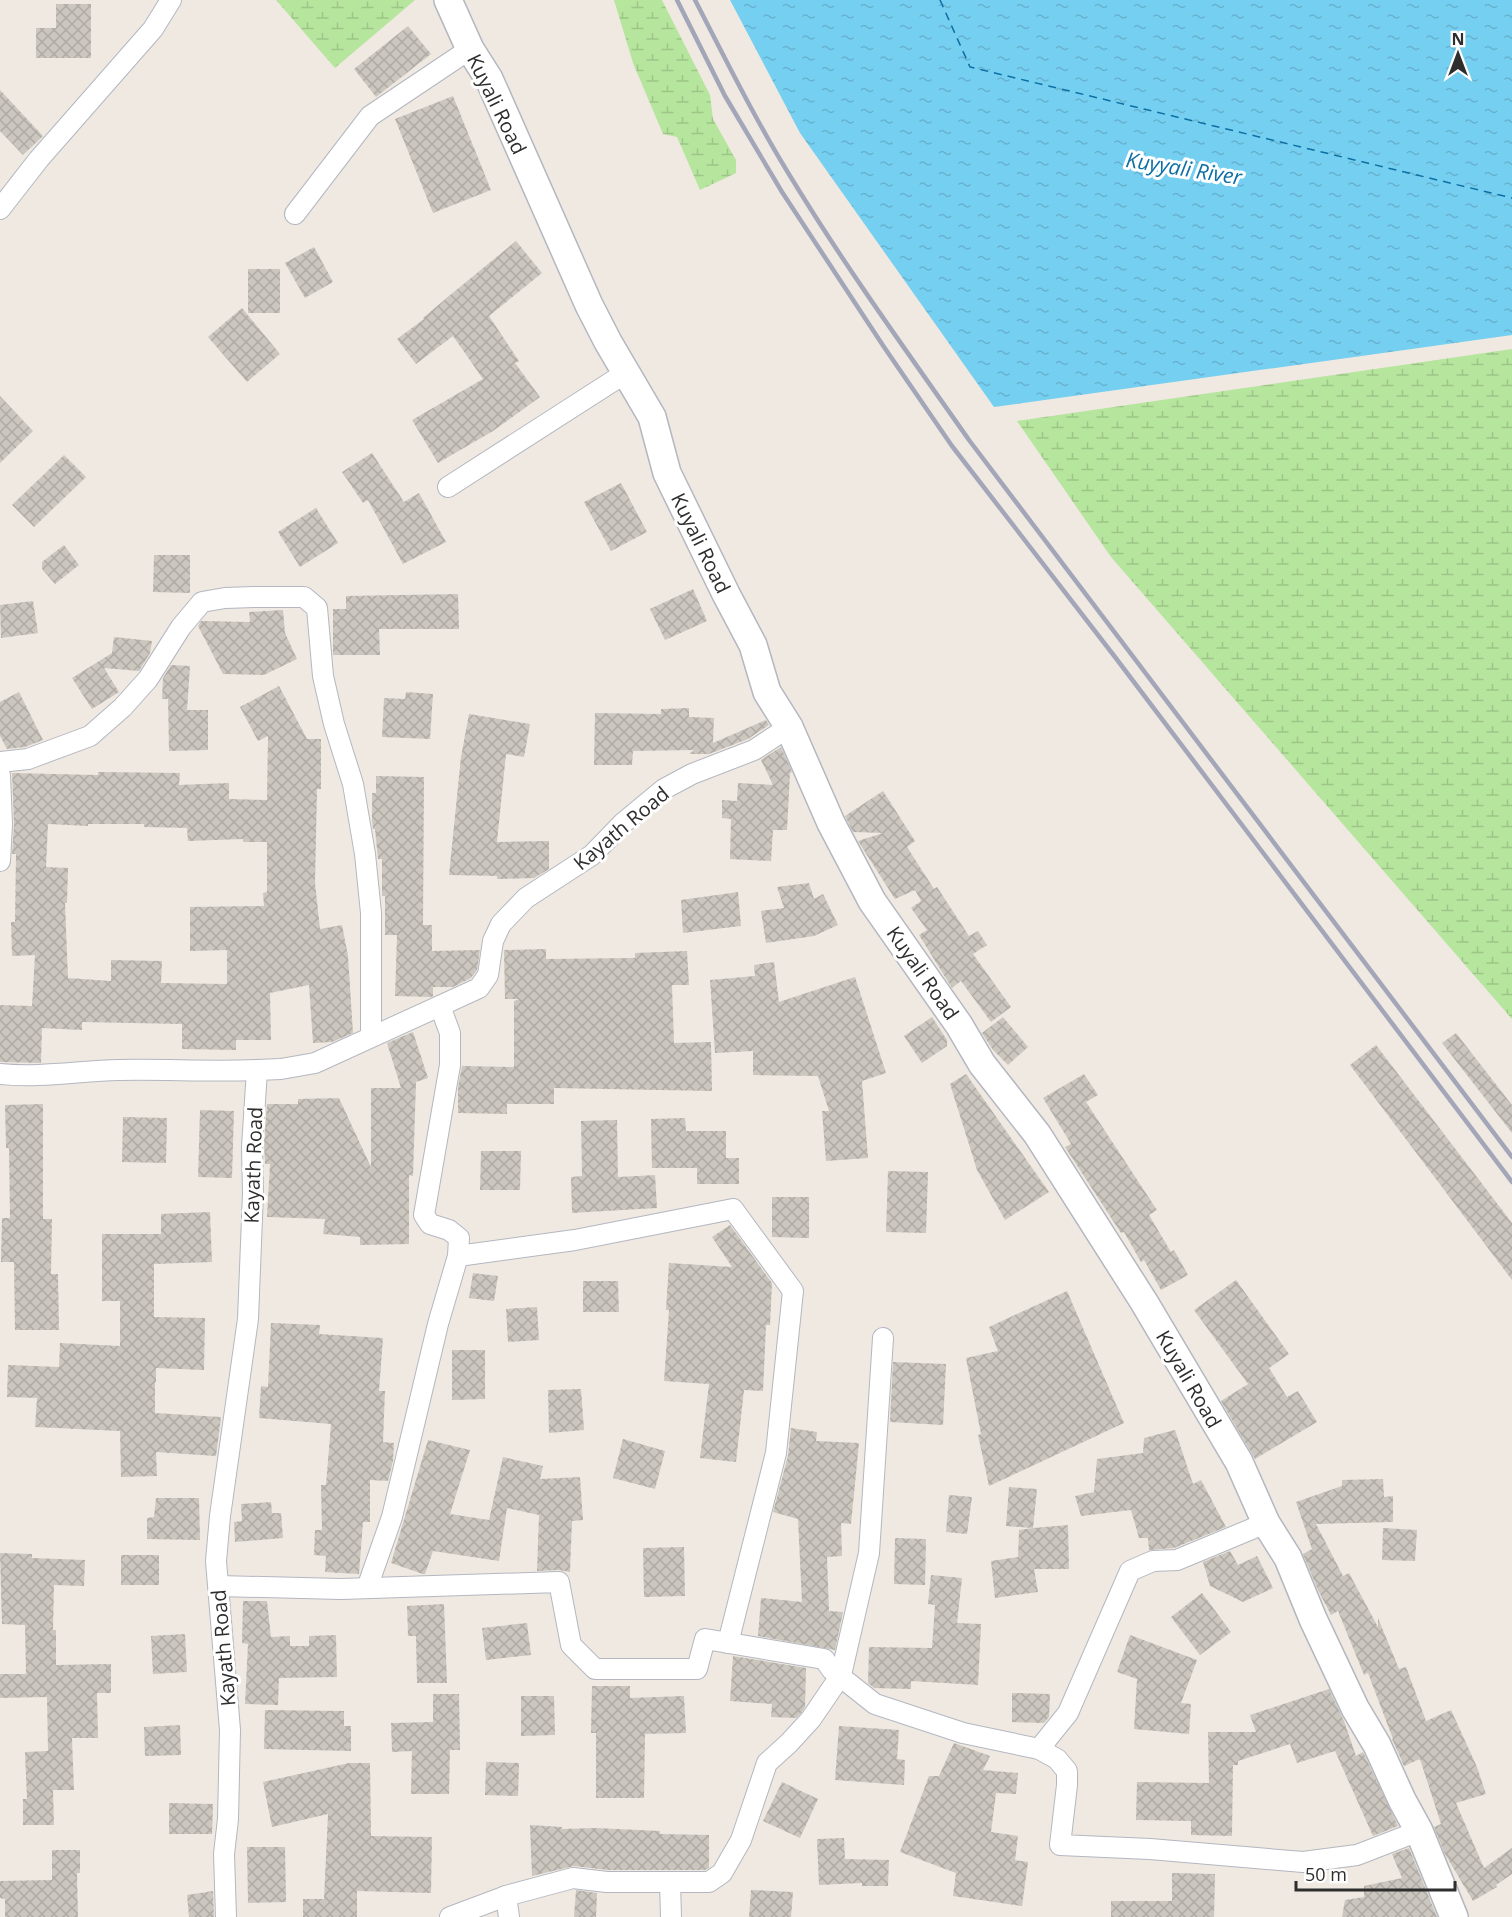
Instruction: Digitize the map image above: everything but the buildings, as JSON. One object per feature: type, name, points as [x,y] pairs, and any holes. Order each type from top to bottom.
[{"type":"main road","name":"Kuyali Road","points":[[448,0],[470,49],[489,79],[589,305],[652,417],[667,473],[753,645],[766,693],[789,727],[831,823],[873,901],[959,1025],[982,1064],[1037,1134],[1144,1302],[1239,1462],[1266,1523],[1288,1558],[1313,1619],[1355,1708],[1377,1745],[1419,1831],[1454,1917]]},
{"type":"street","points":[[0,209],[39,159],[153,28],[171,0]]},
{"type":"street","points":[[295,214],[370,116],[470,49]]},
{"type":"street","points":[[448,487],[627,372]]},
{"type":"street","points":[[0,762],[28,759],[90,736],[123,707],[148,680],[181,627],[202,602],[235,597],[304,597],[316,608],[323,676],[334,724],[353,784],[365,854],[371,913],[371,1036]]},
{"type":"street","name":"Kayath Road","points":[[226,1917],[224,1854],[228,1819],[230,1730],[216,1561],[248,1319],[253,1193],[252,1147],[257,1070],[281,1070],[315,1063],[479,988],[488,975],[493,941],[501,924],[526,898],[592,855],[623,823],[664,789],[692,774],[754,750],[789,727]]},
{"type":"street","points":[[0,775],[2,824],[0,861]]},
{"type":"street","points":[[367,1588],[392,1517],[438,1324],[458,1256],[459,1238],[449,1230],[430,1224],[424,1215],[450,1065],[450,1033],[440,1006]]},
{"type":"street","points":[[0,1074],[45,1076],[176,1068],[215,1072],[257,1070]]},
{"type":"street","points":[[458,1256],[575,1240],[733,1209],[793,1291],[776,1454],[728,1643]]},
{"type":"street","points":[[450,1917],[506,1896],[573,1878],[607,1882],[709,1882],[722,1873],[741,1840],[767,1763],[811,1719],[840,1675],[869,1553],[883,1338]]},
{"type":"street","points":[[1039,1749],[1068,1713],[1130,1570],[1153,1561],[1177,1560],[1266,1523]]},
{"type":"street","points":[[219,1586],[367,1588],[559,1582],[571,1645],[595,1669],[697,1669],[705,1639],[824,1659],[832,1670],[874,1704],[963,1733],[1039,1749],[1057,1759],[1067,1771],[1060,1845],[1150,1849],[1303,1862],[1357,1855],[1419,1831]]},
{"type":"street","points":[[670,1882],[671,1917]]},
{"type":"street","points":[[506,1896],[509,1917]]},
{"type":"green space","points":[[276,0],[415,0],[335,68]]},
{"type":"green space","points":[[614,0],[662,0],[710,95],[713,119],[736,160],[736,173],[700,190],[677,137],[663,134],[633,63]]},
{"type":"green space","points":[[1512,349],[1512,1019],[1111,557],[1017,421]]},
{"type":"water","name":"Kuyyali River","points":[[730,0],[1512,0],[1512,335],[994,407],[800,133]]},
{"type":"ferry route","points":[[940,0],[970,67],[1512,198]]},
{"type":"railway","points":[[677,0],[725,96],[782,192],[952,446],[1115,657],[1512,1182]]},
{"type":"railway","points":[[695,0],[781,162],[858,282],[969,440],[1512,1157]]}]
